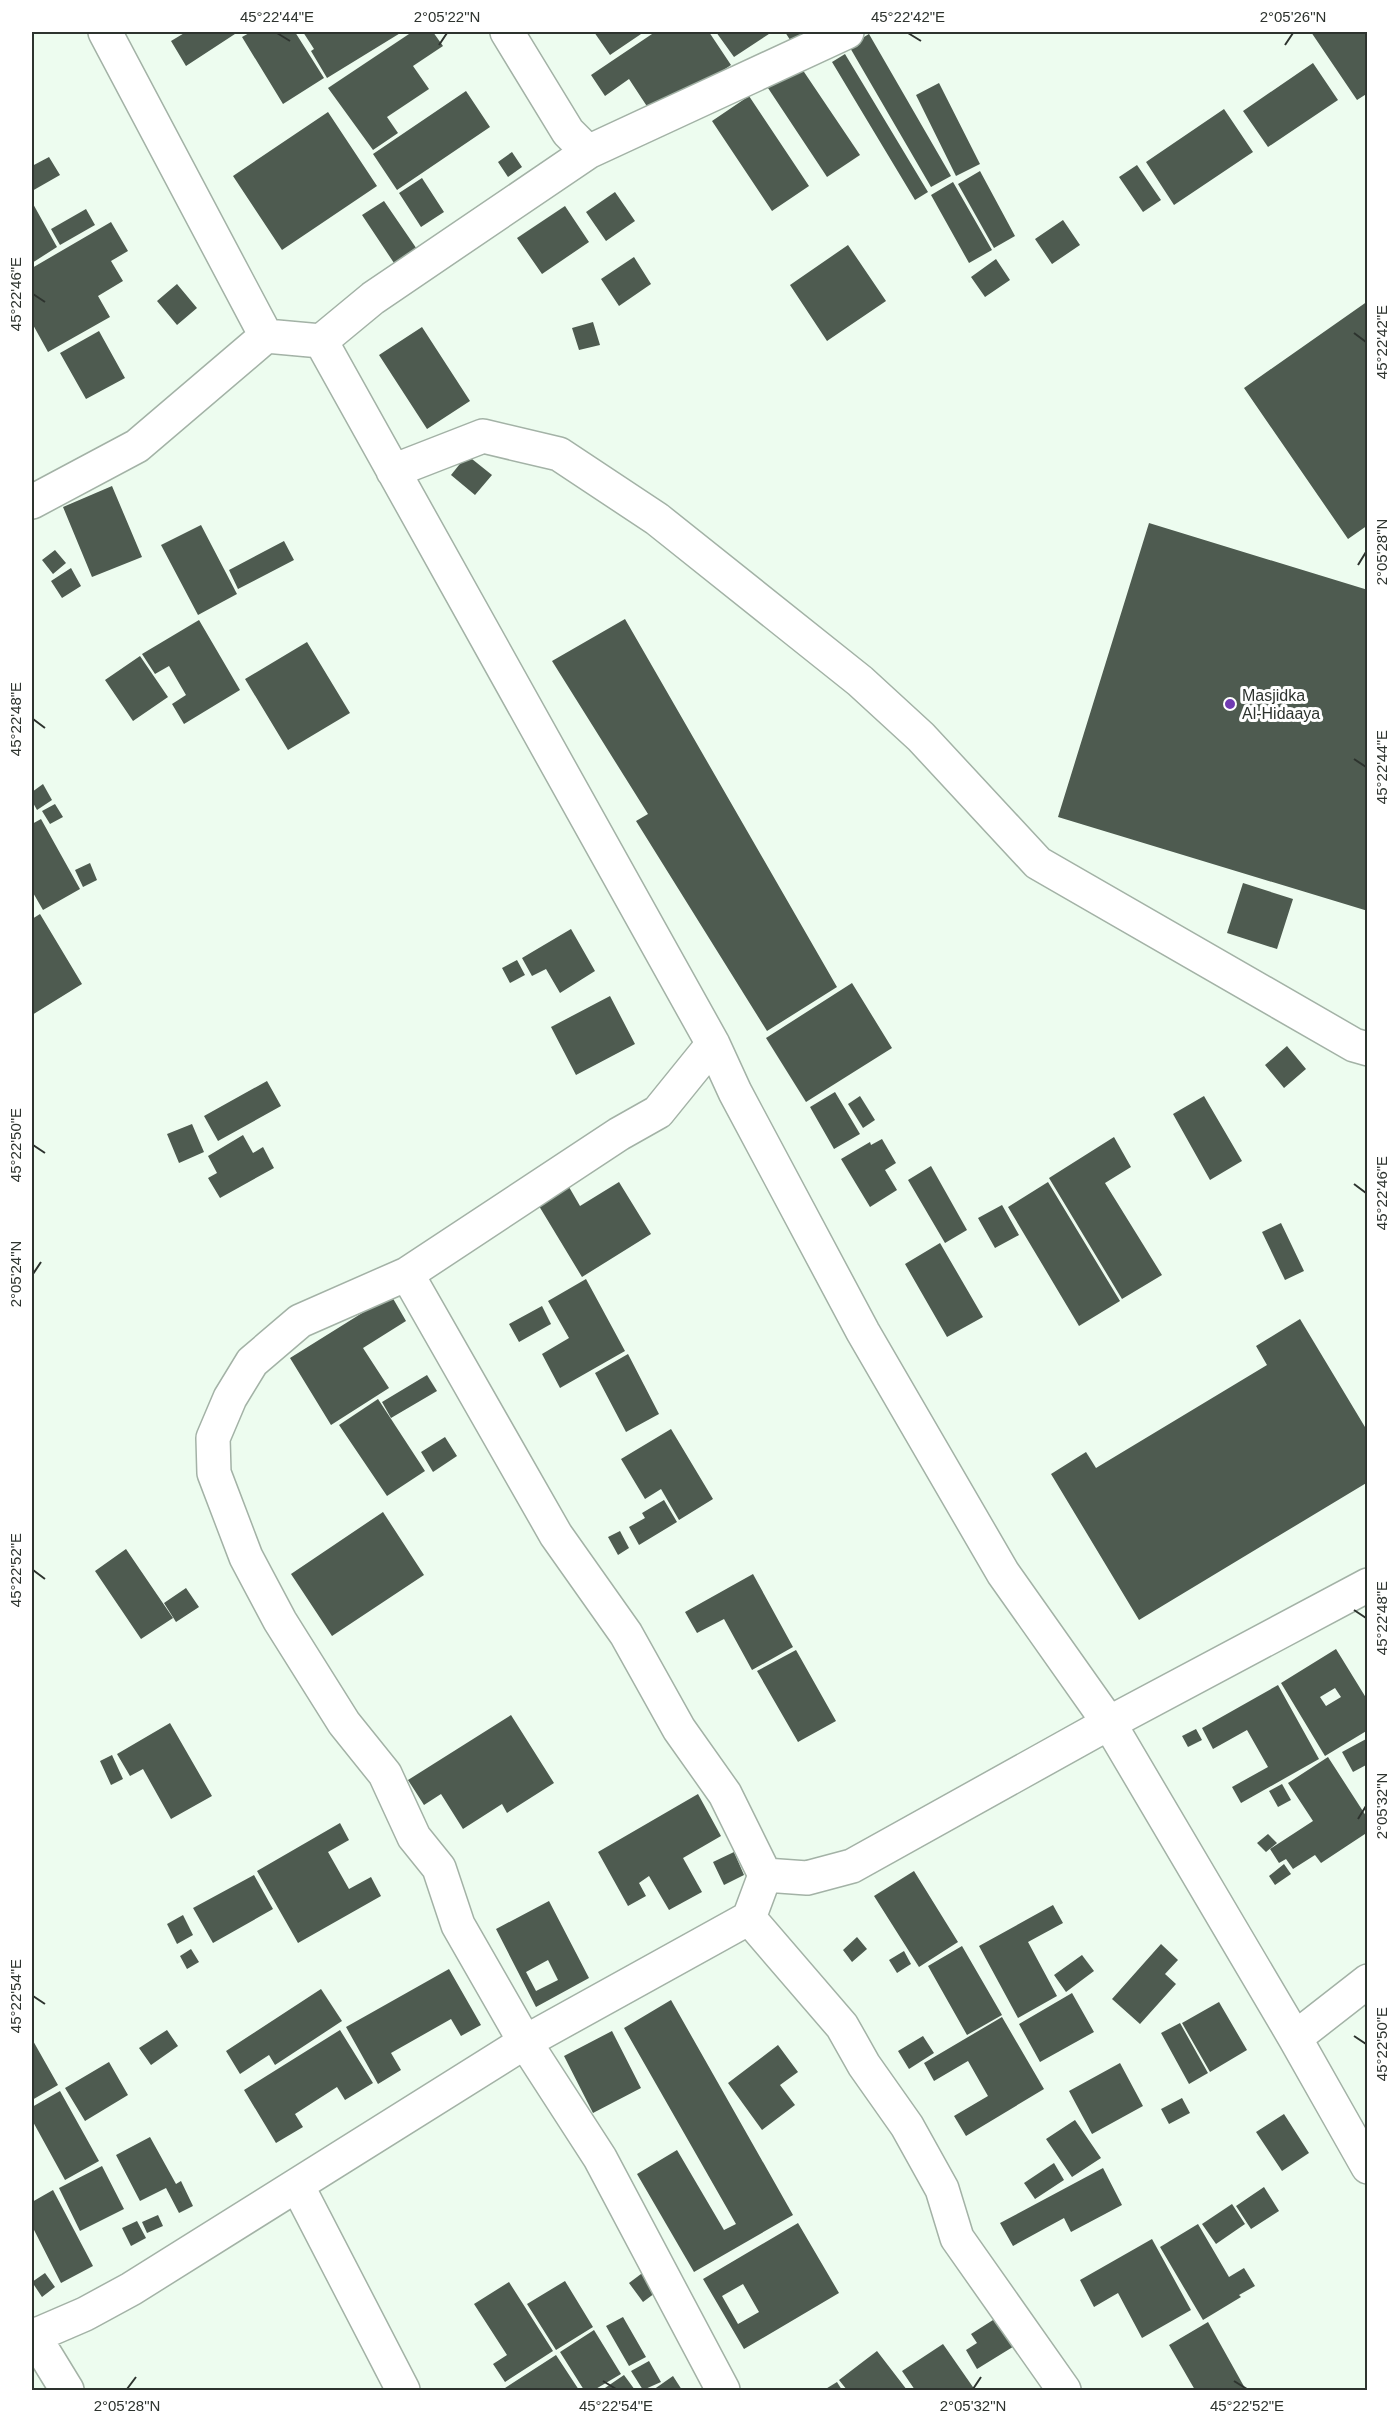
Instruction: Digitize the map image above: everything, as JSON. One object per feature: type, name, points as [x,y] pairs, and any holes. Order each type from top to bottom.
[{"type":"street","points":[[105,32],[266,336]]},
{"type":"street","points":[[507,32],[568,132],[588,152]]},
{"type":"street","points":[[32,502],[137,446],[266,336],[321,341],[373,298],[588,152],[847,32]]},
{"type":"street","points":[[321,341],[712,1044],[735,1092],[863,1332],[1003,1573],[1109,1723],[1295,2038],[1368,2167]]},
{"type":"street","points":[[393,471],[483,436],[559,454],[657,519],[860,681],[921,737],[1038,863],[1354,1045],[1368,1048]]},
{"type":"street","points":[[712,1044],[658,1112],[533,1189],[407,1274],[300,1321],[252,1362],[230,1398],[213,1438],[213,1473],[246,1557],[280,1621],[344,1723],[385,1774],[414,1837],[439,1868],[458,1925],[525,2042],[600,2158],[723,2391]]},
{"type":"street","points":[[67,2391],[32,2335],[85,2314],[131,2289],[525,2042],[749,1917],[765,1875],[725,1794],[679,1729],[626,1634],[556,1535],[407,1274]]},
{"type":"street","points":[[765,1875],[807,1878],[852,1866],[1109,1723],[1368,1585]]},
{"type":"street","points":[[749,1917],[842,2025],[864,2065],[907,2126],[942,2189],[957,2238],[1064,2391]]},
{"type":"street","points":[[1295,2038],[1368,1981]]},
{"type":"street","points":[[297,2185],[403,2391]]},
{"type":"building","points":[[186,32],[238,32],[186,66],[171,41]]},
{"type":"building","points":[[251,32],[295,32],[324,78],[283,104],[242,37]]},
{"type":"building","points":[[303,32],[402,32],[327,78],[311,51],[314,49]]},
{"type":"building","points":[[412,32],[433,32],[443,46],[413,66],[429,89],[387,117],[398,133],[373,150],[328,88]]},
{"type":"building","points":[[594,32],[644,32],[610,55]]},
{"type":"building","points":[[655,32],[709,32],[731,65],[654,117],[629,79],[605,96],[591,75]]},
{"type":"building","points":[[716,32],[772,32],[734,57]]},
{"type":"building","points":[[785,32],[808,32],[792,43]]},
{"type":"building","points":[[1311,32],[1368,32],[1368,93],[1357,100]]},
{"type":"building","points":[[869,34],[951,176],[931,187],[849,46]]},
{"type":"building","points":[[845,54],[928,192],[915,200],[832,62]]},
{"type":"building","points":[[798,63],[860,155],[827,177],[766,85]]},
{"type":"building","points":[[1313,63],[1338,100],[1268,147],[1243,111]]},
{"type":"building","points":[[939,83],[980,164],[956,176],[916,95]]},
{"type":"building","points":[[466,91],[490,127],[397,190],[373,154]]},
{"type":"building","points":[[749,96],[809,186],[772,211],[712,121]]},
{"type":"building","points":[[1224,109],[1253,152],[1174,205],[1146,162]]},
{"type":"building","points":[[328,112],[377,186],[282,250],[233,176]]},
{"type":"building","points":[[512,152],[522,167],[508,177],[498,162]]},
{"type":"building","points":[[49,157],[60,175],[32,191],[32,166]]},
{"type":"building","points":[[1137,165],[1161,200],[1143,212],[1119,177]]},
{"type":"building","points":[[980,171],[1015,236],[994,248],[958,184]]},
{"type":"building","points":[[422,178],[444,212],[421,227],[399,193]]},
{"type":"building","points":[[953,182],[992,250],[969,263],[931,195]]},
{"type":"building","points":[[615,192],[635,221],[606,241],[586,212]]},
{"type":"building","points":[[384,201],[423,258],[400,272],[362,215]]},
{"type":"building","points":[[32,202],[57,247],[32,263]]},
{"type":"building","points":[[565,206],[589,242],[542,274],[517,238]]},
{"type":"building","points":[[86,209],[95,225],[60,245],[51,229]]},
{"type":"building","points":[[1063,220],[1080,245],[1052,264],[1035,239]]},
{"type":"building","points":[[111,222],[128,251],[111,261],[123,281],[98,296],[110,317],[48,352],[32,323],[32,268]]},
{"type":"building","points":[[848,245],[886,301],[827,341],[790,285]]},
{"type":"building","points":[[634,257],[651,284],[619,306],[601,279]]},
{"type":"building","points":[[996,259],[1010,280],[985,297],[971,277]]},
{"type":"building","points":[[177,284],[197,308],[177,325],[157,301]]},
{"type":"building","points":[[1368,301],[1368,525],[1348,539],[1244,388]]},
{"type":"building","points":[[593,322],[600,345],[579,350],[572,328]]},
{"type":"building","points":[[422,327],[470,401],[427,429],[379,355]]},
{"type":"building","points":[[99,331],[125,378],[86,399],[60,353]]},
{"type":"building","points":[[467,455],[492,475],[475,495],[451,475]]},
{"type":"building","points":[[112,486],[142,557],[92,577],[63,507]]},
{"type":"building","name":"Masjidka Al-Hidaaya","points":[[1149,523],[1368,590],[1368,911],[1058,817]]},
{"type":"building","points":[[201,525],[237,594],[198,615],[161,545]]},
{"type":"building","points":[[284,541],[294,560],[238,589],[229,570]]},
{"type":"building","points":[[55,550],[66,563],[53,574],[42,560]]},
{"type":"building","points":[[71,568],[81,586],[62,598],[51,581]]},
{"type":"building","points":[[625,619],[837,987],[767,1031],[636,821],[648,814],[552,661]]},
{"type":"building","points":[[199,620],[240,690],[184,724],[172,704],[186,695],[169,666],[155,674],[142,654]]},
{"type":"building","points":[[307,642],[350,713],[288,750],[245,679]]},
{"type":"building","points":[[140,656],[168,697],[133,721],[105,680]]},
{"type":"building","points":[[43,784],[52,800],[37,810],[32,801],[32,792]]},
{"type":"building","points":[[55,804],[63,817],[50,824],[42,811]]},
{"type":"building","points":[[41,819],[80,889],[43,910],[32,891],[32,824]]},
{"type":"building","points":[[90,863],[97,880],[83,887],[75,870]]},
{"type":"building","points":[[1243,883],[1293,899],[1277,949],[1227,933]]},
{"type":"building","points":[[40,914],[82,984],[32,1015],[32,919]]},
{"type":"building","points":[[571,929],[595,971],[560,993],[546,969],[532,976],[522,958]]},
{"type":"building","points":[[517,960],[525,975],[510,983],[502,968]]},
{"type":"building","points":[[852,983],[892,1048],[806,1102],[766,1038]]},
{"type":"building","points":[[610,996],[635,1044],[576,1075],[551,1027]]},
{"type":"building","points":[[1287,1046],[1306,1069],[1284,1088],[1265,1065]]},
{"type":"building","points":[[267,1081],[281,1106],[218,1141],[204,1116]]},
{"type":"building","points":[[835,1092],[860,1134],[834,1149],[810,1107]]},
{"type":"building","points":[[860,1096],[875,1120],[863,1128],[848,1104]]},
{"type":"building","points":[[1204,1096],[1242,1161],[1210,1180],[1173,1114]]},
{"type":"building","points":[[192,1124],[204,1152],[179,1163],[167,1134]]},
{"type":"building","points":[[243,1135],[253,1153],[263,1147],[274,1168],[220,1198],[208,1178],[217,1173],[208,1156]]},
{"type":"building","points":[[1114,1137],[1131,1167],[1105,1183],[1162,1275],[1122,1299],[1049,1178]]},
{"type":"building","points":[[882,1139],[896,1163],[885,1170],[897,1190],[870,1207],[841,1159],[870,1142],[871,1145]]},
{"type":"building","points":[[931,1166],[967,1230],[945,1243],[908,1180]]},
{"type":"building","points":[[619,1182],[651,1234],[582,1277],[539,1206],[569,1187],[580,1206]]},
{"type":"building","points":[[1048,1182],[1120,1301],[1079,1326],[1008,1207]]},
{"type":"building","points":[[1002,1205],[1019,1235],[995,1248],[978,1218]]},
{"type":"building","points":[[1281,1223],[1304,1271],[1285,1280],[1262,1232]]},
{"type":"building","points":[[940,1243],[983,1317],[947,1337],[905,1264]]},
{"type":"building","points":[[586,1279],[625,1351],[560,1388],[542,1354],[569,1338],[548,1301]]},
{"type":"building","points":[[391,1295],[406,1321],[363,1348],[389,1388],[331,1425],[290,1358]]},
{"type":"building","points":[[542,1306],[551,1324],[519,1342],[509,1324]]},
{"type":"building","points":[[1300,1319],[1368,1432],[1368,1482],[1139,1620],[1051,1474],[1086,1452],[1096,1468],[1267,1365],[1256,1346]]},
{"type":"building","points":[[628,1354],[659,1414],[626,1432],[595,1373]]},
{"type":"building","points":[[427,1375],[437,1391],[391,1418],[382,1402]]},
{"type":"building","points":[[378,1399],[425,1471],[387,1496],[339,1425]]},
{"type":"building","points":[[671,1429],[713,1499],[679,1520],[661,1489],[645,1499],[621,1459]]},
{"type":"building","points":[[445,1437],[457,1456],[433,1472],[421,1452]]},
{"type":"building","points":[[664,1500],[677,1522],[639,1545],[629,1527],[645,1518],[642,1513]]},
{"type":"building","points":[[383,1512],[424,1575],[332,1636],[291,1574]]},
{"type":"building","points":[[620,1531],[629,1548],[618,1555],[608,1537]]},
{"type":"building","points":[[126,1549],[173,1618],[141,1639],[95,1571]]},
{"type":"building","points":[[753,1574],[793,1647],[752,1670],[724,1619],[697,1633],[685,1612]]},
{"type":"building","points":[[186,1588],[199,1607],[176,1622],[164,1603]]},
{"type":"building","points":[[1336,1649],[1368,1701],[1368,1730],[1325,1756],[1281,1683]],"holes":[[[1335,1688],[1341,1697],[1326,1706],[1320,1697]]]},
{"type":"building","points":[[796,1650],[836,1721],[798,1742],[757,1671]]},
{"type":"building","points":[[1278,1685],[1319,1759],[1241,1803],[1232,1787],[1268,1767],[1247,1730],[1213,1749],[1202,1728]]},
{"type":"building","points":[[511,1715],[554,1783],[507,1813],[502,1804],[463,1829],[441,1794],[424,1805],[408,1780]]},
{"type":"building","points":[[170,1723],[212,1796],[171,1819],[143,1769],[130,1776],[117,1754]]},
{"type":"building","points":[[1196,1729],[1202,1740],[1188,1747],[1182,1736]]},
{"type":"building","points":[[1368,1738],[1368,1764],[1353,1772],[1342,1752]]},
{"type":"building","points":[[112,1755],[123,1779],[111,1785],[100,1761]]},
{"type":"building","points":[[1328,1757],[1368,1819],[1368,1832],[1321,1863],[1315,1855],[1293,1869],[1286,1859],[1279,1863],[1270,1849],[1313,1821],[1288,1783]]},
{"type":"building","points":[[1282,1784],[1291,1800],[1278,1807],[1269,1791]]},
{"type":"building","points":[[698,1794],[721,1836],[683,1858],[702,1892],[669,1910],[649,1876],[639,1883],[646,1896],[628,1906],[598,1852]]},
{"type":"building","points":[[340,1823],[349,1840],[328,1852],[349,1889],[371,1877],[381,1896],[298,1943],[257,1871]]},
{"type":"building","points":[[1268,1834],[1277,1843],[1266,1852],[1257,1843]]},
{"type":"building","points":[[734,1852],[744,1875],[724,1885],[713,1862]]},
{"type":"building","points":[[1284,1864],[1291,1874],[1275,1885],[1269,1876]]},
{"type":"building","points":[[914,1871],[958,1942],[919,1967],[874,1896]]},
{"type":"building","points":[[254,1875],[273,1909],[213,1943],[193,1908]]},
{"type":"building","points":[[549,1901],[589,1978],[536,2007],[496,1929]],"holes":[[[548,1960],[558,1980],[536,1991],[526,1972]]]},
{"type":"building","points":[[1053,1905],[1063,1923],[1028,1942],[1057,1996],[1018,2018],[979,1946]]},
{"type":"building","points":[[183,1915],[193,1935],[177,1944],[167,1924]]},
{"type":"building","points":[[857,1937],[867,1949],[852,1962],[843,1950]]},
{"type":"building","points":[[1161,1944],[1178,1960],[1165,1974],[1176,1984],[1140,2024],[1112,1999]]},
{"type":"building","points":[[962,1946],[1002,2015],[967,2035],[928,1966]]},
{"type":"building","points":[[191,1949],[199,1962],[187,1969],[180,1956]]},
{"type":"building","points":[[904,1951],[911,1964],[897,1973],[889,1960]]},
{"type":"building","points":[[1082,1955],[1094,1971],[1066,1992],[1054,1975]]},
{"type":"building","points":[[449,1969],[481,2025],[461,2036],[451,2019],[391,2053],[401,2070],[378,2084],[346,2027]]},
{"type":"building","points":[[321,1989],[342,2021],[275,2065],[269,2055],[240,2074],[226,2051]]},
{"type":"building","points":[[1072,1993],[1094,2032],[1040,2062],[1019,2024]]},
{"type":"building","points":[[671,2000],[793,2215],[694,2272],[637,2174],[677,2150],[724,2230],[736,2224],[624,2028]]},
{"type":"building","points":[[1219,2002],[1247,2050],[1210,2072],[1182,2023]]},
{"type":"building","points":[[1002,2017],[1044,2089],[966,2136],[954,2116],[988,2096],[968,2061],[934,2081],[924,2063]]},
{"type":"building","points":[[1180,2023],[1208,2073],[1189,2084],[1161,2033]]},
{"type":"building","points":[[167,2030],[178,2046],[151,2065],[139,2048]]},
{"type":"building","points":[[340,2030],[373,2083],[345,2100],[337,2087],[295,2114],[303,2127],[276,2143],[244,2090]]},
{"type":"building","points":[[612,2031],[641,2088],[593,2113],[564,2056]]},
{"type":"building","points":[[923,2036],[934,2053],[909,2069],[898,2051]]},
{"type":"building","points":[[32,2039],[58,2085],[32,2100]]},
{"type":"building","points":[[778,2045],[798,2072],[780,2085],[795,2105],[762,2130],[728,2083]]},
{"type":"building","points":[[109,2062],[128,2095],[85,2121],[65,2088]]},
{"type":"building","points":[[1120,2063],[1143,2106],[1092,2134],[1069,2091]]},
{"type":"building","points":[[60,2091],[99,2161],[65,2180],[32,2120],[32,2107]]},
{"type":"building","points":[[1182,2098],[1190,2113],[1169,2124],[1161,2109]]},
{"type":"building","points":[[1284,2114],[1309,2153],[1282,2171],[1256,2132]]},
{"type":"building","points":[[1075,2120],[1101,2158],[1072,2177],[1046,2139]]},
{"type":"building","points":[[150,2137],[176,2184],[181,2181],[193,2206],[179,2213],[166,2188],[140,2201],[116,2155]]},
{"type":"building","points":[[1054,2163],[1064,2180],[1035,2199],[1024,2183]]},
{"type":"building","points":[[102,2166],[124,2209],[80,2231],[59,2188]]},
{"type":"building","points":[[1103,2168],[1122,2205],[1071,2232],[1064,2218],[1013,2246],[1000,2223]]},
{"type":"building","points":[[1264,2187],[1279,2211],[1251,2229],[1236,2206]]},
{"type":"building","points":[[53,2190],[93,2266],[61,2283],[32,2226],[32,2202]]},
{"type":"building","points":[[1232,2204],[1245,2224],[1216,2244],[1202,2224]]},
{"type":"building","points":[[158,2215],[163,2226],[147,2233],[142,2222]]},
{"type":"building","points":[[137,2221],[146,2238],[131,2246],[122,2228]]},
{"type":"building","points":[[798,2223],[839,2293],[744,2349],[703,2279]],"holes":[[[743,2284],[759,2312],[738,2324],[722,2296]]]},
{"type":"building","points":[[1198,2224],[1229,2277],[1244,2268],[1255,2286],[1203,2320],[1160,2247]]},
{"type":"building","points":[[1152,2239],[1191,2310],[1142,2338],[1118,2293],[1094,2307],[1080,2280]]},
{"type":"building","points":[[649,2268],[663,2287],[643,2302],[629,2283]]},
{"type":"building","points":[[45,2273],[55,2287],[42,2297],[32,2282]]},
{"type":"building","points":[[565,2281],[593,2327],[556,2350],[527,2304]]},
{"type":"building","points":[[509,2282],[553,2351],[505,2382],[493,2364],[507,2355],[474,2304]]},
{"type":"building","points":[[1004,2313],[1021,2342],[977,2369],[966,2350],[977,2343],[971,2334]]},
{"type":"building","points":[[623,2317],[646,2357],[629,2366],[606,2326]]},
{"type":"building","points":[[1208,2322],[1246,2390],[1195,2390],[1169,2345]]},
{"type":"building","points":[[594,2330],[621,2374],[594,2390],[584,2390],[560,2352]]},
{"type":"building","points":[[943,2344],[975,2390],[915,2390],[902,2371]]},
{"type":"building","points":[[877,2351],[907,2390],[847,2390],[839,2380]]},
{"type":"building","points":[[556,2355],[579,2390],[502,2390]]},
{"type":"building","points":[[649,2361],[661,2382],[643,2390],[631,2371]]},
{"type":"building","points":[[624,2375],[635,2390],[602,2390]]},
{"type":"building","points":[[673,2376],[682,2390],[653,2390]]},
{"type":"building","points":[[837,2382],[842,2390],[824,2390]]},
{"type":"place","name":"Masjidka Al-Hidaaya","points":[[1230,704]]}]
